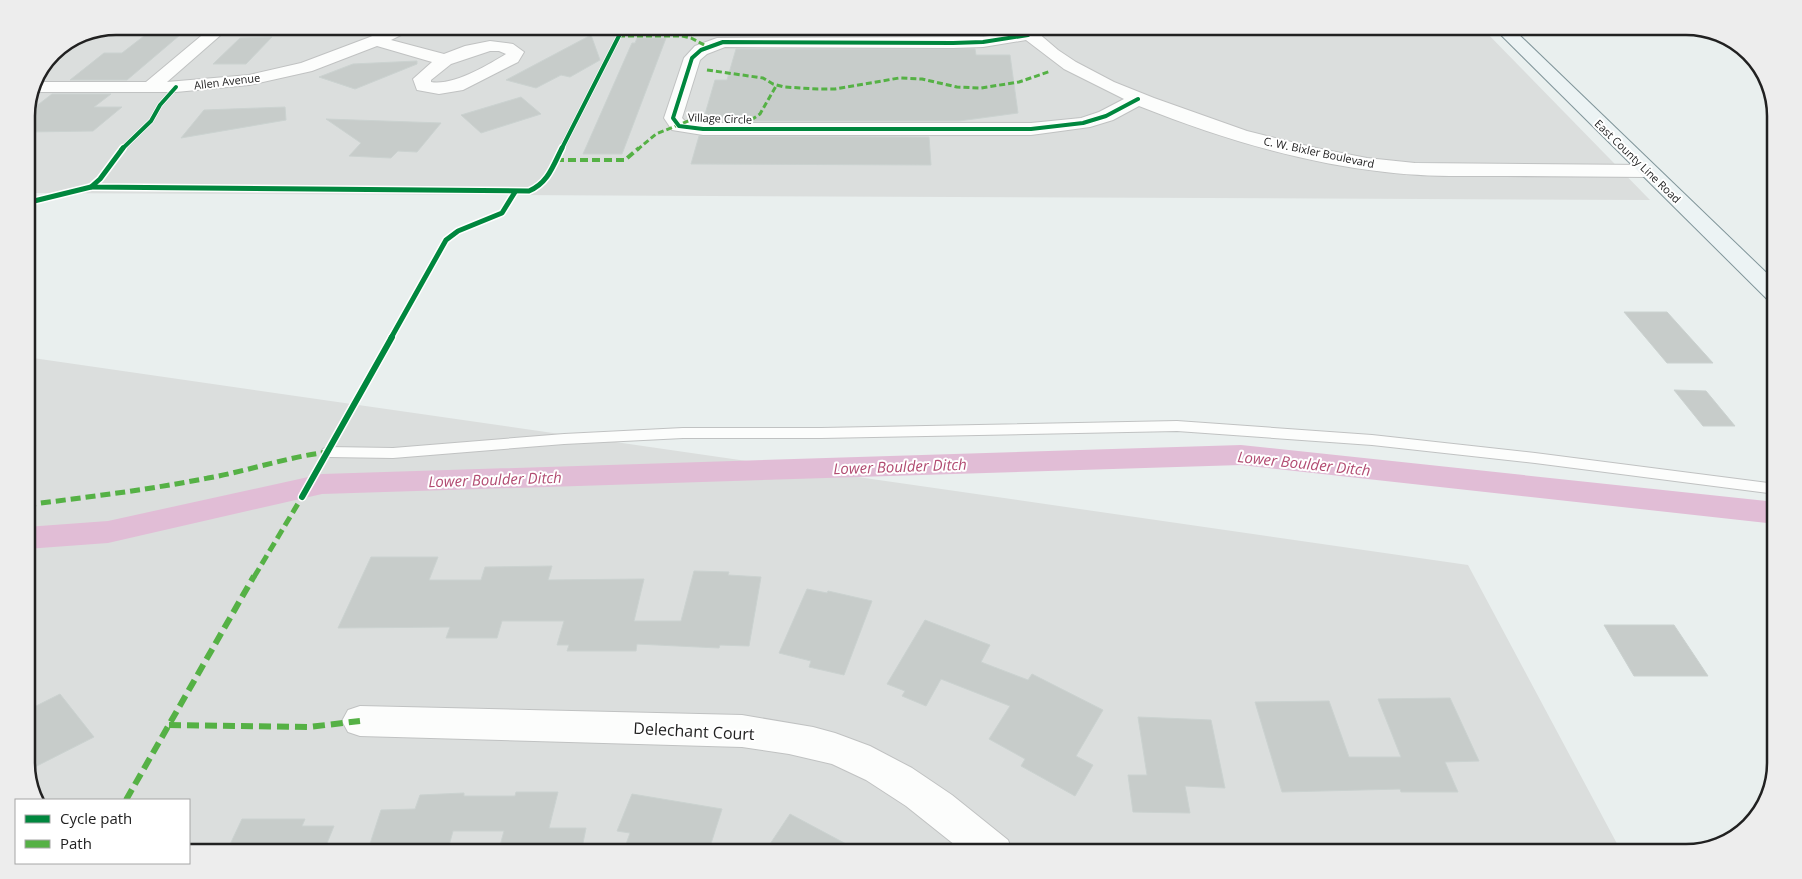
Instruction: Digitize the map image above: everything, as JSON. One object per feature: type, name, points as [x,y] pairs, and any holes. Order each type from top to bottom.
[{"type":"main road","name":"East County Line Road","points":[[1509,35],[1767,286]]},
{"type":"street","points":[[150,87],[212,35]]},
{"type":"street","name":"Allen Avenue","points":[[41,87],[210,85],[249,80],[306,67],[388,35]]},
{"type":"street","name":"Village Circle","points":[[1009,35],[983,42],[953,43],[723,42],[701,50],[692,58],[673,118],[679,126],[703,129],[1031,129],[1083,123],[1106,116],[1138,99]]},
{"type":"street","name":"C. W. Bixler Boulevard","points":[[1029,35],[1081,71],[1138,99],[1219,129],[1291,149],[1368,164],[1439,170],[1647,171]]},
{"type":"street","points":[[376,41],[445,60]]},
{"type":"street","name":"Delechant Court","points":[[360,721],[742,731],[785,738],[836,750],[887,773],[945,812],[983,844]]},
{"type":"lane","points":[[328,452],[393,453],[564,439],[683,433],[821,433],[1177,426],[1381,441],[1535,458],[1767,488]]},
{"type":"shaded area","points":[[116,35],[1489,35],[1650,200],[35,193],[35,111],[43,80],[63,55],[85,41]]},
{"type":"shaded area","points":[[35,358],[1468,565],[1617,844],[190,844],[190,799],[43,799],[39,789],[35,768]]},
{"type":"building","points":[[145,35],[180,35],[127,80],[70,80],[104,53],[122,53]]},
{"type":"building","points":[[591,35],[600,60],[570,77],[561,75],[536,88],[506,80]]},
{"type":"building","points":[[740,35],[974,35],[740,36]]},
{"type":"building","points":[[272,37],[246,64],[213,64],[240,38]]},
{"type":"building","points":[[637,38],[666,38],[622,154],[583,154],[632,43],[635,43]]},
{"type":"building","points":[[736,49],[975,49],[976,55],[1010,55],[1018,113],[959,121],[703,121],[715,80],[727,80]]},
{"type":"building","points":[[417,61],[417,64],[355,89],[319,77],[353,64]]},
{"type":"building","points":[[52,94],[111,94],[94,107],[122,107],[93,131],[35,132],[36,106]]},
{"type":"building","points":[[521,97],[541,114],[481,133],[461,115]]},
{"type":"building","points":[[285,107],[286,120],[181,138],[204,110]]},
{"type":"building","points":[[326,119],[441,123],[417,152],[398,151],[391,158],[349,156],[361,143]]},
{"type":"building","points":[[699,136],[929,137],[931,165],[691,164]]},
{"type":"building","points":[[1624,312],[1667,312],[1713,363],[1667,363]]},
{"type":"building","points":[[1674,390],[1706,391],[1735,426],[1703,426]]},
{"type":"building","points":[[371,557],[438,557],[429,580],[481,580],[485,567],[552,566],[548,580],[644,579],[634,621],[681,621],[694,571],[729,572],[728,575],[761,577],[749,646],[720,645],[719,648],[637,644],[636,651],[567,651],[569,645],[557,645],[564,621],[502,621],[497,638],[446,638],[450,627],[338,628]]},
{"type":"building","points":[[807,589],[827,593],[828,591],[872,601],[844,675],[809,667],[811,661],[779,653]]},
{"type":"building","points":[[925,620],[990,645],[981,662],[1028,680],[1032,674],[1103,710],[1076,756],[1093,765],[1075,796],[1021,766],[1025,759],[989,739],[1010,706],[941,679],[926,706],[902,696],[905,691],[887,684]]},
{"type":"building","points":[[1604,625],[1674,625],[1708,676],[1634,676]]},
{"type":"building","points":[[60,694],[94,737],[35,767],[35,706]]},
{"type":"building","points":[[1450,698],[1479,761],[1445,762],[1458,792],[1401,792],[1400,789],[1282,792],[1255,702],[1329,701],[1349,757],[1401,757],[1378,699]]},
{"type":"building","points":[[1138,717],[1211,720],[1225,788],[1185,786],[1190,813],[1133,812],[1128,775],[1147,775]]},
{"type":"building","points":[[516,792],[558,792],[549,828],[586,828],[583,844],[500,844],[504,831],[453,831],[449,844],[370,844],[381,810],[415,809],[420,795],[464,793],[464,796],[515,796]]},
{"type":"building","points":[[632,794],[722,809],[711,844],[626,844],[630,833],[617,831]]},
{"type":"building","points":[[790,814],[846,844],[770,844]]},
{"type":"building","points":[[242,819],[305,819],[302,826],[334,826],[327,844],[230,844]]},
{"type":"waterway","name":"Lower Boulder Ditch","points":[[35,537],[108,532],[322,484],[1241,455],[1767,512]]},
{"type":"marked path","points":[[619,36],[682,36],[691,38],[710,48]]},
{"type":"marked path","points":[[707,70],[763,78],[773,84],[784,87],[818,89],[835,89],[899,78],[922,79],[957,87],[981,88],[1019,82],[1051,71]]},
{"type":"marked path","points":[[751,120],[763,110],[769,95],[776,86]]},
{"type":"marked path","points":[[556,160],[625,160],[656,134],[698,117]]},
{"type":"marked path","points":[[35,504],[183,483],[328,452]]},
{"type":"marked path","points":[[127,799],[261,564],[302,497]]},
{"type":"marked path","points":[[169,725],[309,727],[360,721]]},
{"type":"cycle path","points":[[176,87],[160,105],[151,121],[120,151],[100,179],[91,187],[529,191],[539,187],[546,180],[619,35]]},
{"type":"cycle path","points":[[1028,35],[983,42],[953,43],[723,42],[701,50],[692,58],[673,118],[679,126],[703,129],[1031,129],[1083,123],[1106,116],[1138,99]]},
{"type":"cycle path","points":[[35,201],[91,187]]},
{"type":"cycle path","points":[[302,497],[446,240],[458,231],[502,213],[515,192]]}]
